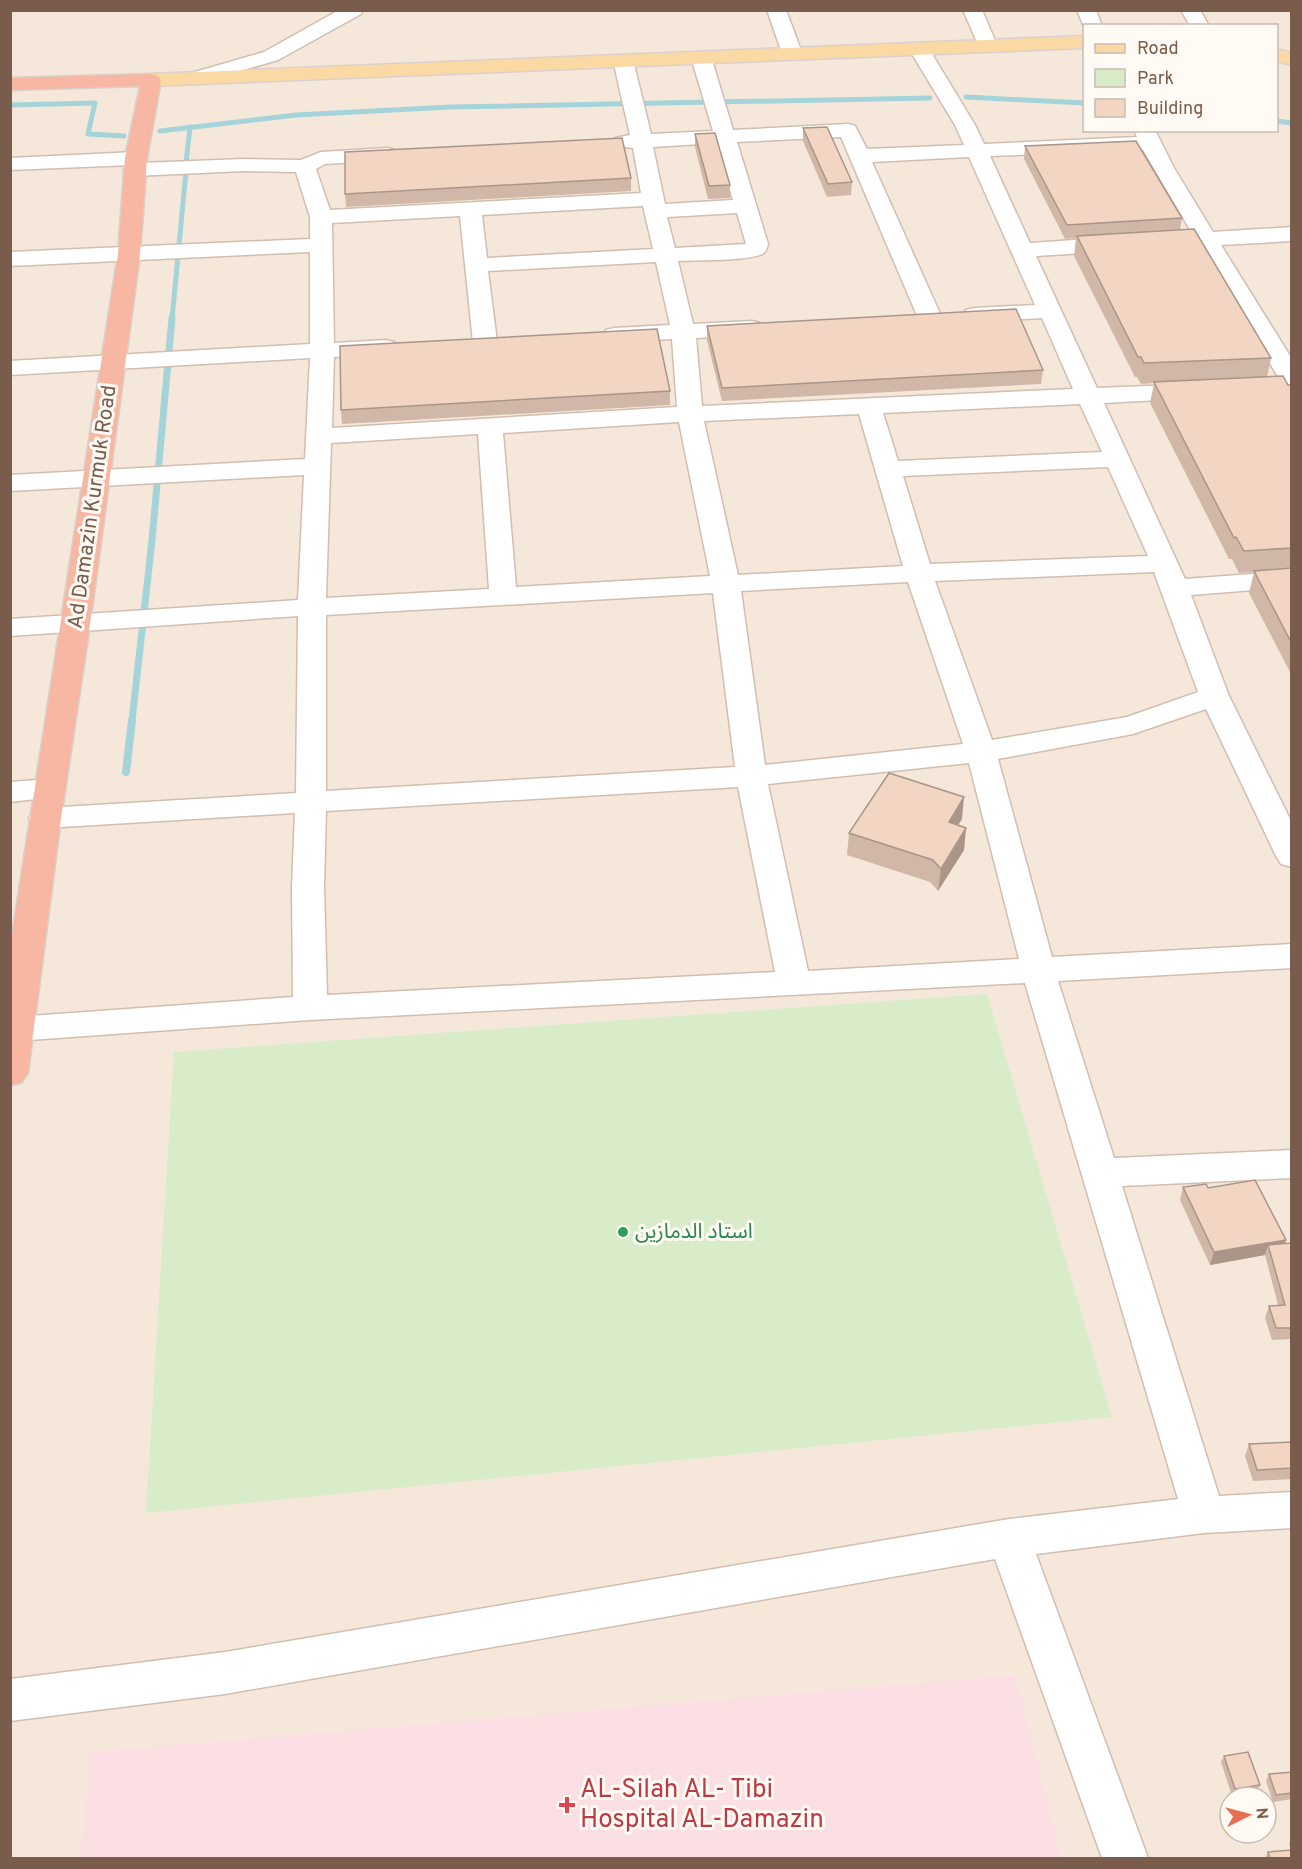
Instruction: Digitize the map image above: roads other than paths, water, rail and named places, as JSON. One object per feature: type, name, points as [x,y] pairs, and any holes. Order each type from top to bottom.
[{"type":"highway","points":[[10,84],[151,80]]},
{"type":"highway","name":"Ad Damazin Kurmuk Road","points":[[10,1073],[15,1008],[76,624],[129,255],[135,164],[151,80]]},
{"type":"main road","points":[[151,80],[1083,42]]},
{"type":"street","points":[[195,78],[271,56],[354,10]]},
{"type":"street","points":[[776,10],[792,53]]},
{"type":"street","points":[[972,10],[987,45]]},
{"type":"street","points":[[1086,10],[1092,24]]},
{"type":"street","points":[[1190,10],[1199,24]]},
{"type":"street","points":[[920,49],[977,151],[1169,576],[1214,696],[1282,816],[1292,856]]},
{"type":"street","points":[[476,265],[752,250],[758,244],[701,57]]},
{"type":"street","points":[[623,60],[642,141],[653,205],[683,331],[690,414],[726,585],[751,776],[794,982]]},
{"type":"street","points":[[606,143],[725,136],[845,120],[918,319],[1050,311]]},
{"type":"street","points":[[860,156],[977,151],[1147,137],[1163,168],[1292,380]]},
{"type":"street","points":[[10,164],[304,166],[321,158],[405,154]]},
{"type":"street","points":[[304,166],[321,217],[322,351],[312,607],[308,888],[310,1008]]},
{"type":"street","points":[[321,217],[470,209],[653,205],[746,206]]},
{"type":"street","points":[[470,209],[485,342]]},
{"type":"street","points":[[1171,241],[1292,234]]},
{"type":"street","points":[[1021,250],[1137,243]]},
{"type":"street","points":[[10,259],[321,245]]},
{"type":"street","points":[[590,337],[777,326]]},
{"type":"street","points":[[10,368],[403,346]]},
{"type":"street","points":[[319,436],[690,414],[1220,390]]},
{"type":"street","points":[[869,406],[919,573],[981,752],[1038,969],[1204,1515]]},
{"type":"street","points":[[490,427],[503,597]]},
{"type":"street","points":[[888,469],[1118,459]]},
{"type":"street","points":[[10,483],[318,466]]},
{"type":"street","points":[[10,628],[312,607],[919,573],[1292,579]]},
{"type":"street","points":[[10,792],[47,803],[311,801],[751,776],[981,752],[1133,725],[1214,696]]},
{"type":"street","points":[[15,1008],[310,1008],[1292,956]]},
{"type":"street","points":[[1100,1173],[1292,1164]]},
{"type":"street","points":[[10,1700],[225,1673],[1009,1538],[1204,1515],[1292,1510]]},
{"type":"street","points":[[1009,1538],[1125,1858]]},
{"type":"waterway","points":[[966,97],[1083,103]]},
{"type":"waterway","points":[[190,127],[296,115],[451,107],[930,98]]},
{"type":"waterway","points":[[10,105],[95,103],[88,134],[124,136]]},
{"type":"waterway","points":[[1278,121],[1292,123]]},
{"type":"waterway","points":[[160,131],[190,127]]},
{"type":"waterway","points":[[186,163],[190,127]]},
{"type":"waterway","points":[[172,319],[186,171]]},
{"type":"waterway","points":[[132,721],[152,540],[172,318]]},
{"type":"waterway","points":[[126,772],[132,720]]},
{"type":"place","name":"استاد الدمازين","points":[[623,1232]]},
{"type":"place","name":"AL-Silah AL- Tibi Hospital AL-Damazin","points":[[567,1805]]}]
